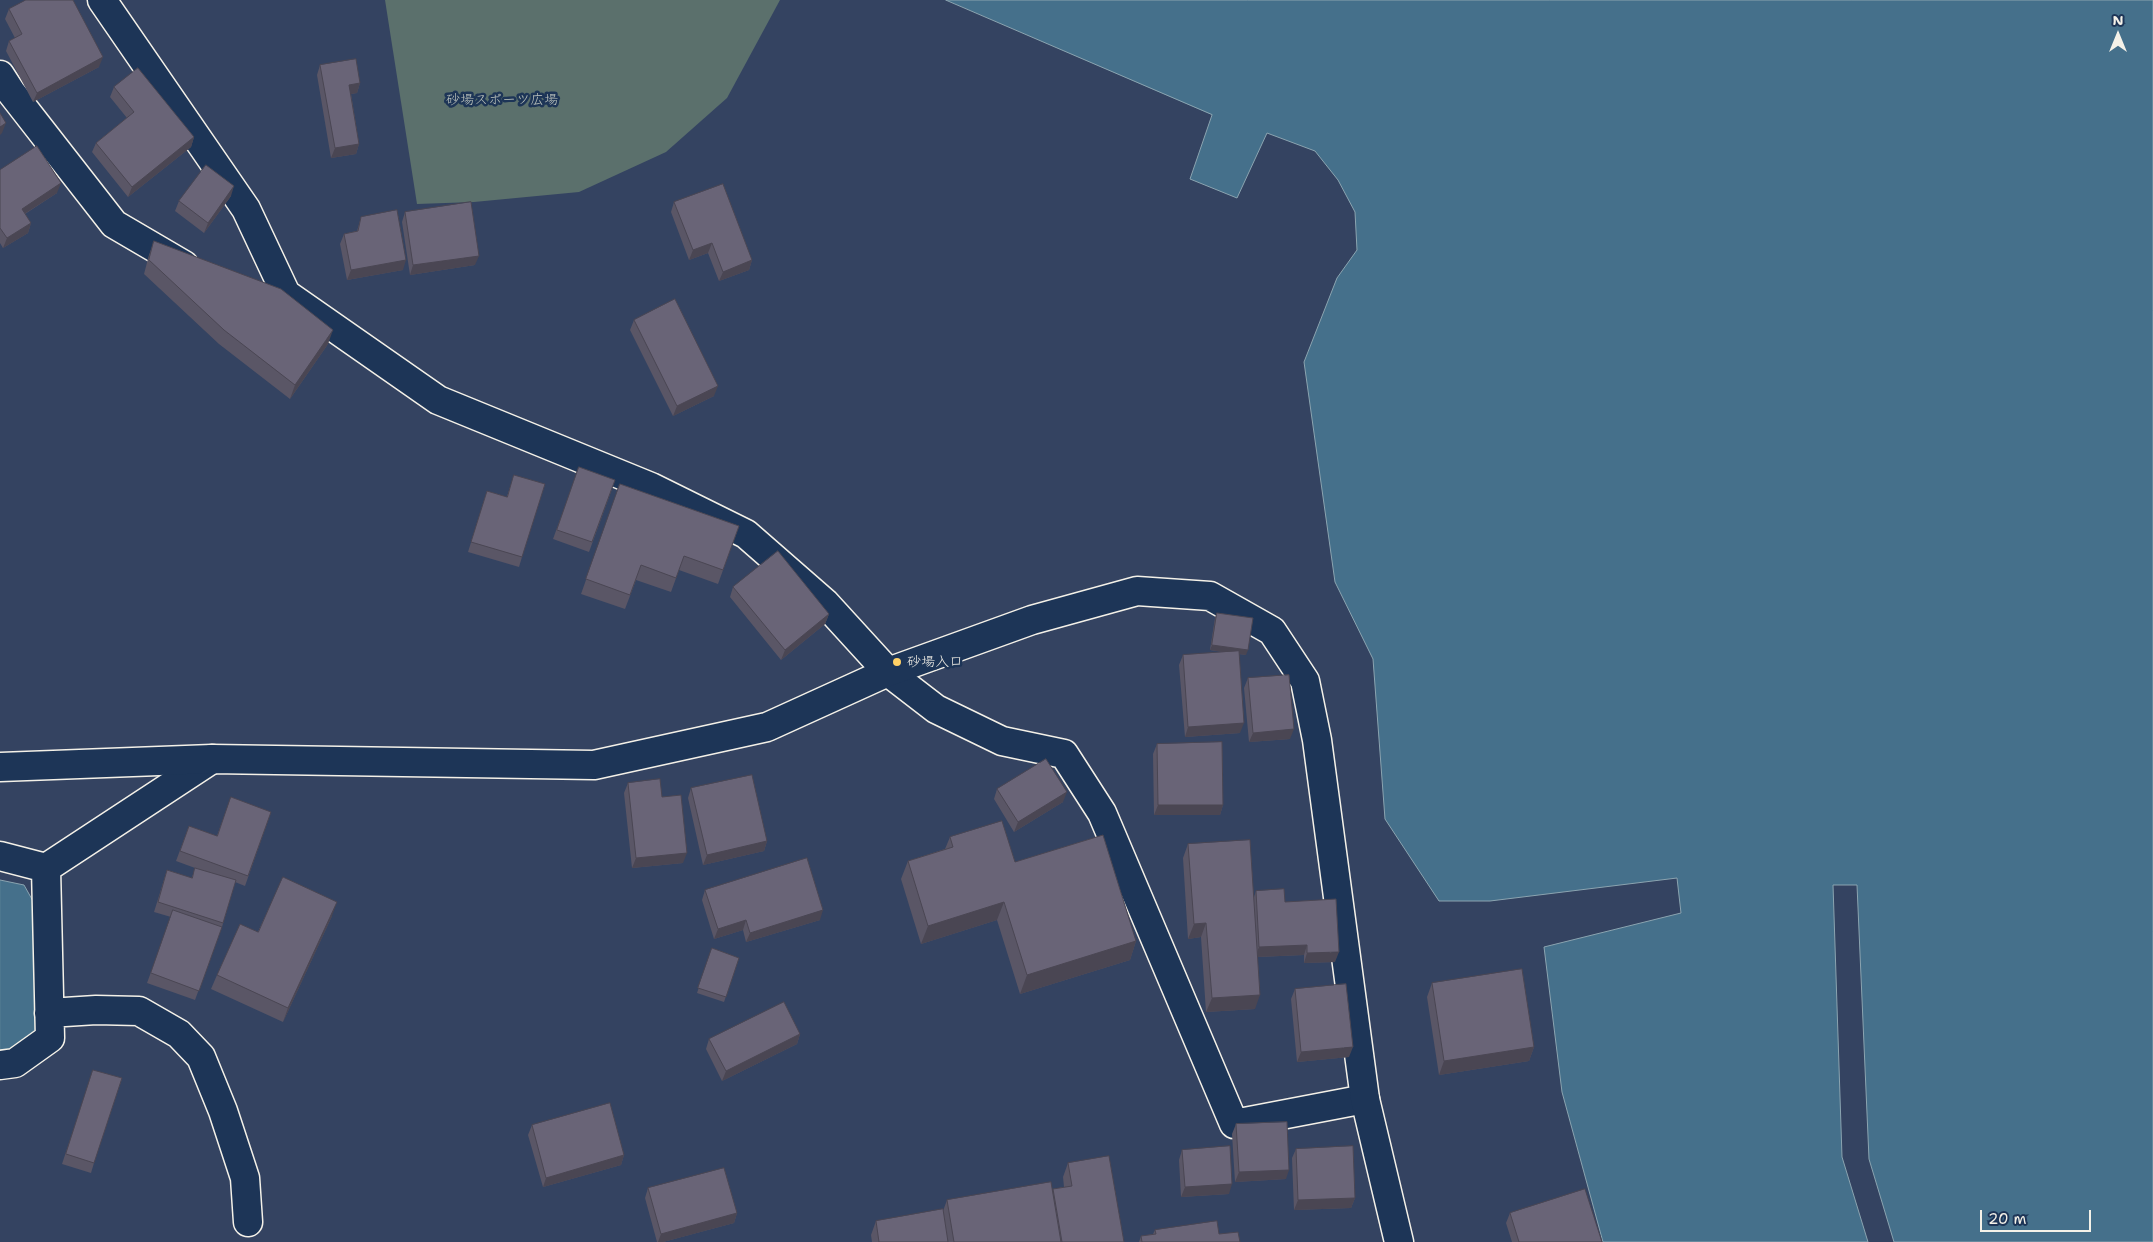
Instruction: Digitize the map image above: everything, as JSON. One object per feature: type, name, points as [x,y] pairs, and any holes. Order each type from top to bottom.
[{"type":"street","points":[[102,0],[246,209],[286,294]]},
{"type":"street","points":[[0,75],[11,92],[114,224],[202,275]]},
{"type":"street","points":[[258,288],[286,294],[438,400],[651,487],[746,534],[825,603],[888,672],[936,709],[1002,741],[1064,754],[1102,813],[1164,954],[1234,1124],[1365,1098]]},
{"type":"street","points":[[0,767],[212,758],[594,765],[767,727],[888,672],[1032,620],[1136,591],[1210,596],[1272,631],[1305,681],[1317,740],[1365,1098],[1399,1242]]},
{"type":"street","points":[[0,856],[46,868],[212,758]]},
{"type":"street","points":[[0,1065],[15,1063],[50,1038],[46,868]]},
{"type":"street","points":[[49,1013],[96,1010],[139,1011],[179,1034],[201,1057],[223,1111],[245,1178],[248,1222]]},
{"type":"green space","name":"砂場スポーツ広場","points":[[385,0],[780,0],[727,98],[666,152],[579,192],[474,202],[417,204]]},
{"type":"water","points":[[946,0],[2153,0],[2153,1242],[1894,1242],[1869,1159],[1857,885],[1833,885],[1842,1157],[1868,1242],[1603,1242],[1562,1092],[1544,947],[1681,913],[1677,878],[1490,901],[1439,901],[1385,819],[1373,659],[1335,582],[1304,362],[1337,278],[1357,250],[1355,212],[1338,180],[1315,151],[1267,133],[1237,198],[1190,179],[1212,115]]},
{"type":"water","points":[[0,880],[24,885],[38,910],[36,1037],[16,1049],[0,1053]]},
{"type":"building","points":[[26,0],[73,0],[103,57],[37,93],[9,41],[22,34],[9,9]]},
{"type":"building","points":[[356,59],[360,83],[349,85],[359,144],[335,148],[320,65]]},
{"type":"building","points":[[138,68],[194,137],[132,187],[96,143],[134,112],[114,87]]},
{"type":"building","points":[[0,113],[6,123],[0,127]]},
{"type":"building","points":[[37,146],[61,183],[22,209],[31,223],[7,238],[0,228],[0,170]]},
{"type":"building","points":[[206,165],[234,186],[208,223],[179,201]]},
{"type":"building","points":[[723,184],[752,260],[723,272],[712,243],[693,250],[674,202]]},
{"type":"building","points":[[471,202],[479,256],[413,265],[405,212]]},
{"type":"building","points":[[397,210],[406,260],[351,270],[344,234],[358,231],[361,217]]},
{"type":"building","points":[[154,241],[281,289],[333,330],[295,385],[224,330],[149,260]]},
{"type":"building","points":[[675,299],[718,386],[677,406],[634,320]]},
{"type":"building","points":[[579,467],[615,480],[592,542],[557,530]]},
{"type":"building","points":[[514,475],[545,484],[522,557],[471,542],[487,491],[507,497]]},
{"type":"building","points":[[620,484],[739,526],[723,570],[684,556],[676,578],[641,565],[630,595],[586,579]]},
{"type":"building","points":[[778,551],[829,614],[785,650],[733,587]]},
{"type":"building","points":[[1217,613],[1253,618],[1248,650],[1212,645]]},
{"type":"building","points":[[1239,651],[1244,723],[1188,727],[1183,655]]},
{"type":"building","points":[[1289,675],[1294,729],[1253,733],[1248,678]]},
{"type":"building","points":[[1222,742],[1223,805],[1158,805],[1157,744]]},
{"type":"building","points":[[1046,759],[1067,792],[1018,822],[997,789]]},
{"type":"building","points":[[752,775],[767,841],[707,855],[691,788]]},
{"type":"building","points":[[660,779],[662,797],[681,795],[687,853],[636,858],[628,783]]},
{"type":"building","points":[[231,797],[271,812],[248,876],[180,851],[189,826],[217,836]]},
{"type":"building","points":[[1002,821],[1015,862],[1103,835],[1136,941],[1027,975],[1004,902],[928,926],[908,861],[953,847],[950,837]]},
{"type":"building","points":[[1250,840],[1260,995],[1212,998],[1206,923],[1194,924],[1188,844]]},
{"type":"building","points":[[807,858],[823,910],[750,933],[746,920],[718,929],[705,890]]},
{"type":"building","points":[[195,868],[236,880],[223,923],[158,902],[167,870],[192,878]]},
{"type":"building","points":[[283,877],[337,902],[288,1008],[217,975],[240,924],[258,932]]},
{"type":"building","points":[[1284,889],[1285,902],[1336,899],[1339,952],[1307,953],[1307,945],[1259,947],[1256,891]]},
{"type":"building","points":[[173,910],[222,927],[199,991],[151,973]]},
{"type":"building","points":[[712,948],[739,958],[726,997],[698,988]]},
{"type":"building","points":[[1522,969],[1534,1047],[1444,1061],[1432,983]]},
{"type":"building","points":[[1346,984],[1353,1047],[1301,1052],[1295,989]]},
{"type":"building","points":[[784,1002],[800,1034],[726,1071],[709,1039]]},
{"type":"building","points":[[93,1070],[122,1078],[94,1163],[66,1154]]},
{"type":"building","points":[[610,1103],[624,1155],[546,1178],[532,1125]]},
{"type":"building","points":[[1287,1122],[1289,1170],[1239,1172],[1236,1124]]},
{"type":"building","points":[[1230,1146],[1232,1184],[1185,1187],[1182,1150]]},
{"type":"building","points":[[1353,1146],[1355,1198],[1298,1200],[1296,1149]]},
{"type":"building","points":[[1109,1156],[1124,1242],[1062,1242],[1053,1189],[1072,1186],[1068,1163]]},
{"type":"building","points":[[724,1168],[737,1213],[661,1234],[648,1188]]},
{"type":"building","points":[[1051,1182],[1061,1242],[954,1242],[947,1200]]},
{"type":"building","points":[[1585,1189],[1602,1242],[1519,1242],[1510,1213]]},
{"type":"building","points":[[943,1209],[948,1242],[879,1242],[876,1221]]},
{"type":"building","points":[[1217,1221],[1219,1234],[1238,1232],[1240,1242],[1142,1242],[1141,1236],[1156,1234],[1155,1230]]},
{"type":"place","name":"砂場入口","points":[[897,662]]}]
